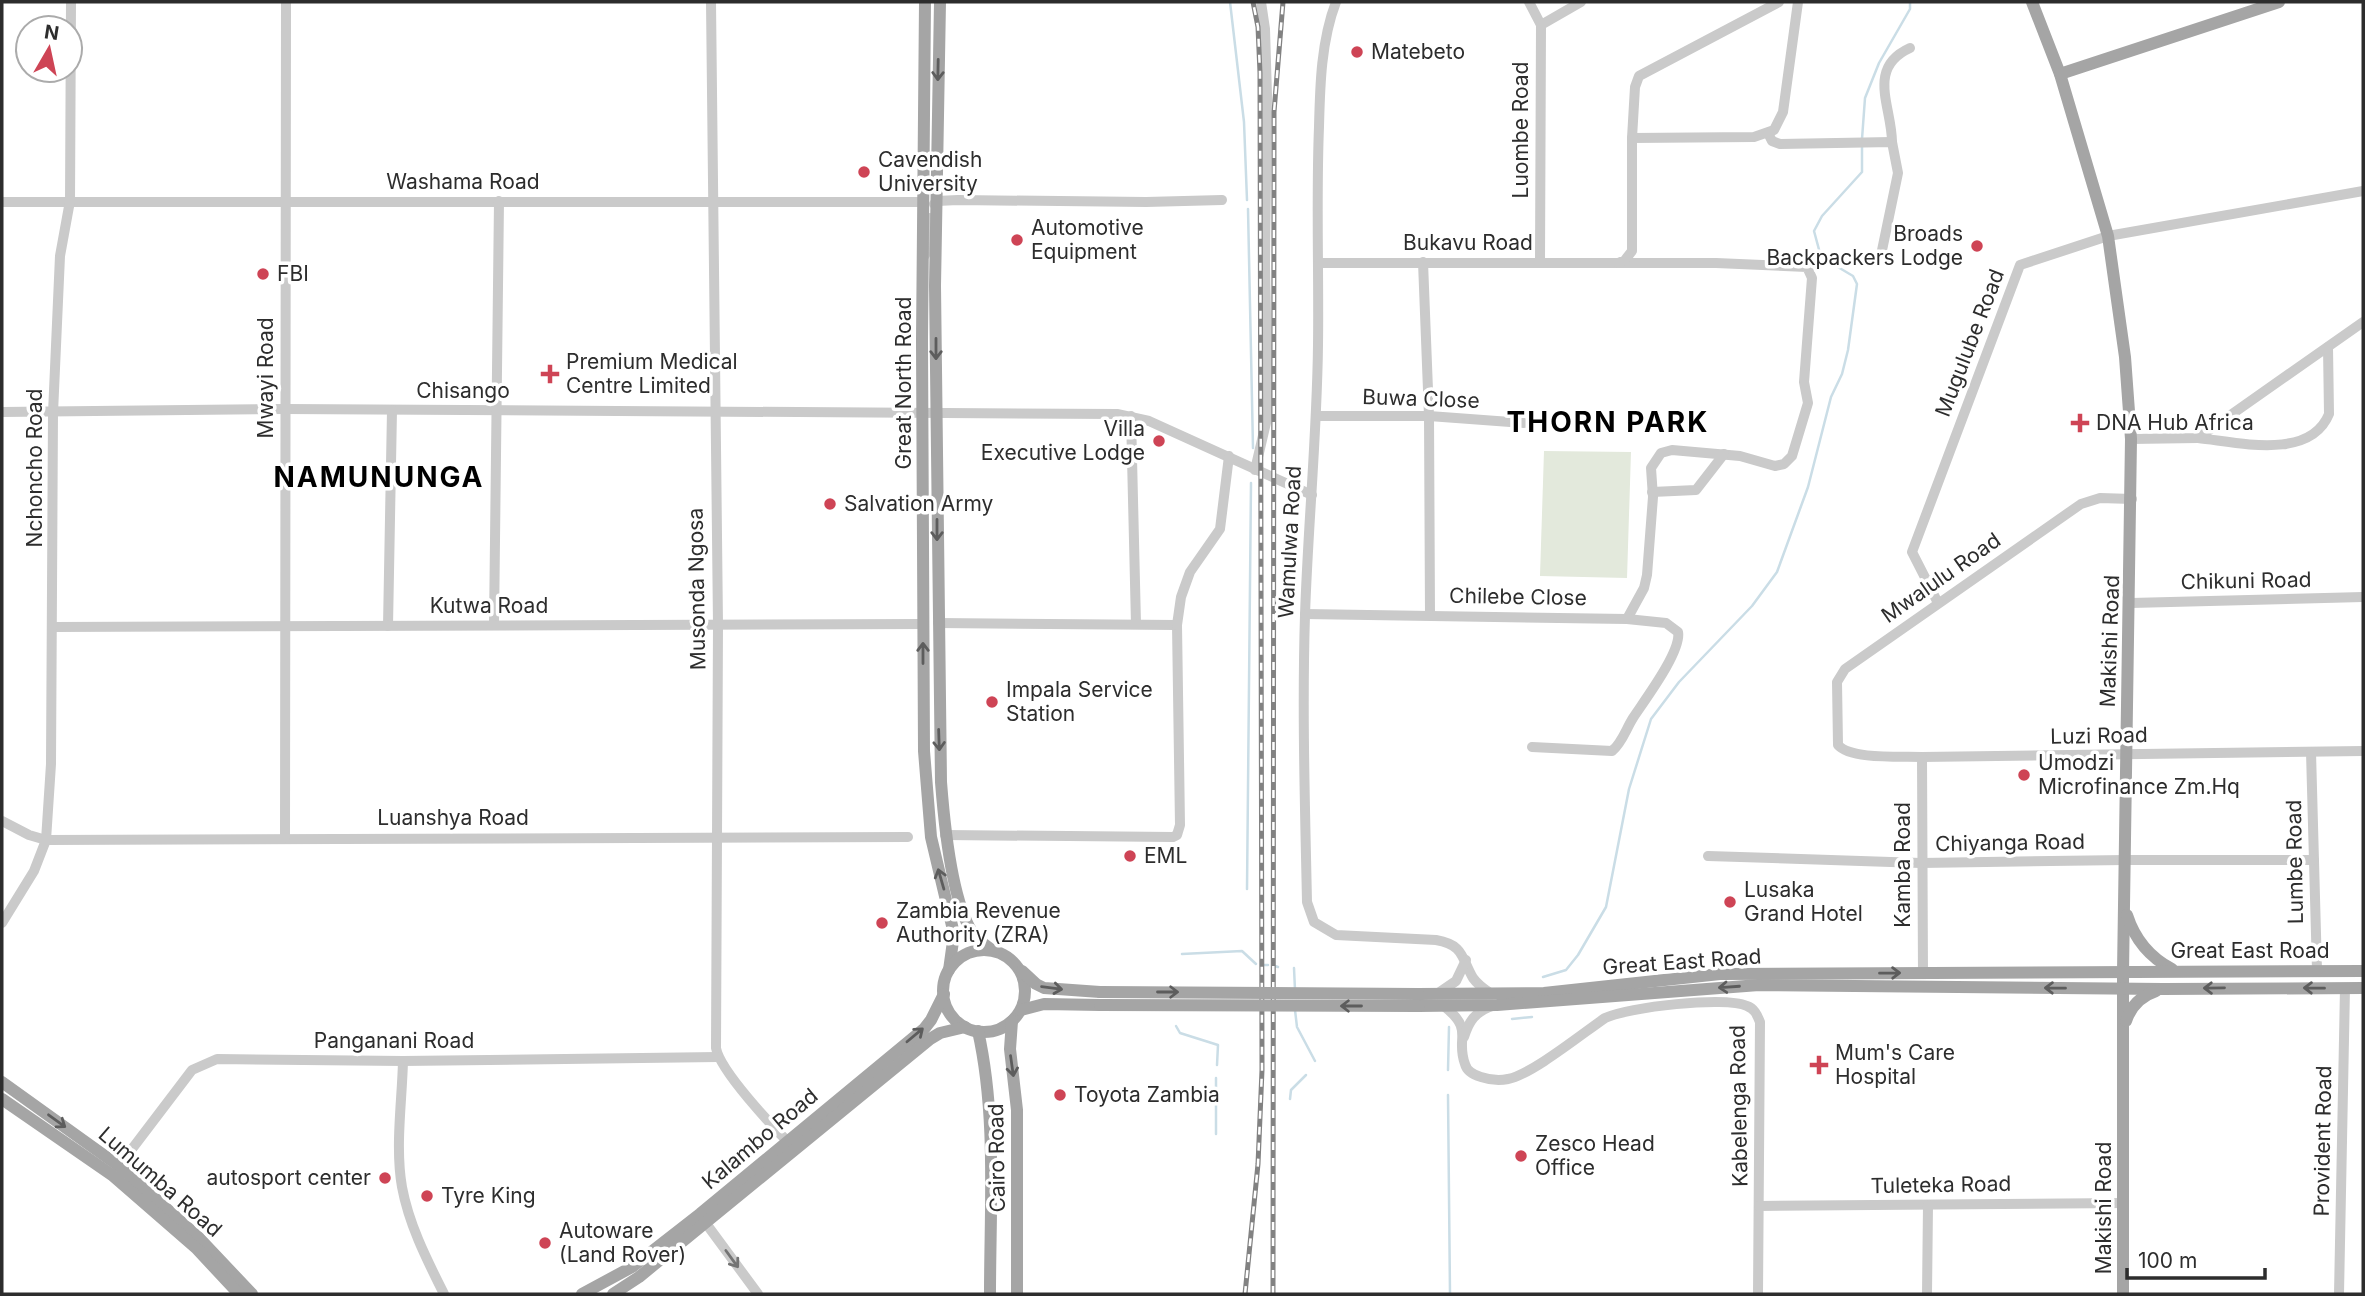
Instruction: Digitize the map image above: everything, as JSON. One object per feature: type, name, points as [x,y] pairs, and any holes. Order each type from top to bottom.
[{"type":"main road","name":"Great North Road","points":[[925,2],[930,201],[930,413],[923,624],[925,788],[935,855],[954,934],[949,970]]},
{"type":"main road","name":"Great North Road","points":[[940,2],[930,201],[923,259],[938,623],[940,757],[945,835],[963,910],[972,931],[992,950]]},
{"type":"main road","name":"Makishi Road","points":[[2032,2],[2060,74],[2108,236],[2125,357],[2132,439],[2123,972],[2123,1294]]},
{"type":"main road","points":[[2060,74],[2279,2]]},
{"type":"main road","points":[[2125,897],[2127,913],[2139,942],[2161,963],[2174,970]]},
{"type":"main road","points":[[992,950],[1014,963],[1021,973],[1025,985],[1021,1010],[1012,1021],[996,1030],[971,1029],[954,1019],[947,1007],[944,994],[949,970],[957,960],[967,954],[992,950]]},
{"type":"main road","name":"Great East Road","points":[[1014,963],[1039,986],[1100,998]]},
{"type":"main road","name":"Great East Road","points":[[1021,1010],[1044,1004],[1100,998],[1418,1000],[1444,1006],[1657,979],[1720,974],[2363,971]]},
{"type":"main road","name":"Great East Road","points":[[1418,1000],[1437,994],[1495,1000],[1759,985],[2123,989],[2363,988]]},
{"type":"main road","points":[[2124,1028],[2133,1006],[2141,998],[2163,989]]},
{"type":"main road","name":"Kalambo Road","points":[[613,1294],[639,1277],[924,1029],[944,994]]},
{"type":"main road","name":"Cairo Road","points":[[1012,1021],[1010,1049],[1017,1110],[1017,1288]]},
{"type":"main road","name":"Kalambo Road","points":[[791,1145],[930,1039],[940,1033],[971,1029]]},
{"type":"main road","name":"Cairo Road","points":[[971,1029],[985,1061],[990,1100],[990,1288]]},
{"type":"main road","name":"Lumumba Road","points":[[2,1082],[198,1237],[252,1294]]},
{"type":"main road","name":"Lumumba Road","points":[[2,1099],[116,1170],[239,1294]]},
{"type":"main road","name":"Kalambo Road","points":[[582,1294],[632,1267],[703,1219]]},
{"type":"main road","points":[[989,1256],[1005,1263],[1017,1256]]},
{"type":"main road","points":[[990,1288],[1000,1274],[1011,1276],[1017,1288]]},
{"type":"street","name":"Nchoncho Road","points":[[2,923],[34,871],[46,840],[51,764],[54,627],[53,413],[60,256],[70,201],[71,2]]},
{"type":"street","name":"Mwayi Road","points":[[285,838],[286,2]]},
{"type":"street","name":"Musonda Ngosa","points":[[711,2],[718,625],[718,1057]]},
{"type":"street","points":[[1255,470],[1268,414],[1265,264],[1267,95],[1265,29],[1261,2]]},
{"type":"street","name":"Wamulwa Road","points":[[1336,2],[1326,38],[1320,90],[1317,175],[1317,416],[1305,614],[1303,760],[1307,902],[1314,922],[1336,935],[1436,940],[1454,946],[1466,960],[1475,981],[1495,1000]]},
{"type":"street","name":"Luombe Road","points":[[1529,2],[1541,25],[1540,262]]},
{"type":"street","points":[[1541,25],[1581,2]]},
{"type":"street","points":[[1618,264],[1632,251],[1634,87],[1639,76],[1779,2]]},
{"type":"street","points":[[1632,138],[1754,136],[1768,133],[1778,126],[1783,112],[1798,2]]},
{"type":"street","points":[[1880,260],[1898,173],[1890,116],[1883,93],[1891,61],[1898,53],[1910,48]]},
{"type":"street","points":[[1768,133],[1772,141],[1780,144],[1892,142]]},
{"type":"street","name":"Mugulube Road","points":[[1938,603],[1912,552],[2022,263],[2108,236],[2363,191]]},
{"type":"street","name":"Washama Road","points":[[2,202],[1222,200]]},
{"type":"street","points":[[494,625],[499,201]]},
{"type":"street","points":[[1423,262],[1429,416],[1430,615]]},
{"type":"street","name":"Bukavu Road","points":[[1319,263],[1716,263],[1807,267],[1812,278],[1804,382],[1808,403],[1792,457],[1784,464],[1775,466],[1724,454]]},
{"type":"street","points":[[2198,438],[2363,322]]},
{"type":"street","points":[[2132,439],[2198,438],[2276,446],[2295,442],[2322,426],[2329,414],[2328,347]]},
{"type":"street","name":"Chisango","points":[[2,412],[285,409],[1131,416],[1149,421],[1312,495]]},
{"type":"street","points":[[388,626],[392,410]]},
{"type":"street","points":[[1131,416],[1136,624]]},
{"type":"street","name":"Buwa Close","points":[[1317,416],[1429,416],[1524,423]]},
{"type":"street","points":[[1628,619],[1646,582],[1651,468],[1661,453],[1672,450],[1724,454]]},
{"type":"street","points":[[1652,492],[1696,490],[1724,454]]},
{"type":"street","points":[[945,835],[1177,835],[1180,825],[1177,625],[1181,597],[1190,572],[1220,529],[1229,456]]},
{"type":"street","name":"Mwalulu Road","points":[[1838,745],[1837,682],[1841,673],[2081,504],[2100,498],[2132,499]]},
{"type":"street","name":"Chikuni Road","points":[[2131,603],[2363,597]]},
{"type":"street","name":"Chilebe Close","points":[[1305,614],[1628,619],[1666,623],[1678,632],[1677,645],[1660,676],[1618,746],[1612,751],[1532,747]]},
{"type":"street","points":[[938,623],[1177,625]]},
{"type":"street","name":"Kutwa Road","points":[[54,627],[923,624]]},
{"type":"street","name":"Luzi Road","points":[[1838,745],[1843,751],[1852,754],[1922,757],[2363,751]]},
{"type":"street","name":"Lumbe Road","points":[[2311,752],[2317,970]]},
{"type":"street","name":"Kamba Road","points":[[1922,757],[1923,973]]},
{"type":"street","name":"Luanshya Road","points":[[2,821],[29,835],[46,840],[908,837]]},
{"type":"street","name":"Chiyanga Road","points":[[1708,856],[1922,863],[2314,860]]},
{"type":"street","points":[[1437,994],[1456,981],[1466,960]]},
{"type":"street","name":"Provident Road","points":[[2339,1294],[2345,988]]},
{"type":"street","points":[[1463,1037],[1469,1021],[1495,1000]]},
{"type":"street","name":"Kabelenga Road","points":[[1444,1006],[1459,1021],[1467,1069],[1475,1076],[1491,1080],[1509,1079],[1526,1073],[1605,1018],[1618,1012],[1662,1005],[1723,1003],[1748,1006],[1756,1013],[1760,1022],[1758,1294]]},
{"type":"street","points":[[718,1057],[791,1145]]},
{"type":"street","name":"Panganani Road","points":[[116,1170],[192,1070],[217,1059],[403,1062],[718,1057]]},
{"type":"street","points":[[403,1062],[400,1167],[402,1186],[414,1229],[444,1294]]},
{"type":"street","name":"Tuleteka Road","points":[[1759,1206],[2124,1203]]},
{"type":"street","points":[[1927,1294],[1928,1205]]},
{"type":"street","points":[[703,1219],[758,1294]]},
{"type":"shaded area","points":[[1544,451],[1631,452],[1627,578],[1540,576]]},
{"type":"waterway","points":[[1230,2],[1244,122],[1247,200]]},
{"type":"waterway","points":[[1862,139],[1865,98],[1879,63],[1910,9],[1910,2]]},
{"type":"waterway","points":[[1543,977],[1566,970],[1606,907],[1629,789],[1651,719],[1679,682],[1752,606],[1777,572],[1808,487],[1831,397],[1842,374],[1857,284],[1853,276],[1821,257],[1814,231],[1822,216],[1862,172],[1862,145]]},
{"type":"waterway","points":[[1248,209],[1253,448]]},
{"type":"waterway","points":[[1247,889],[1251,483]]},
{"type":"waterway","points":[[1182,954],[1242,951],[1256,964]]},
{"type":"waterway","points":[[1263,965],[1268,965]]},
{"type":"waterway","points":[[1294,968],[1295,990]]},
{"type":"waterway","points":[[1295,1010],[1297,1027],[1315,1061]]},
{"type":"waterway","points":[[1512,1019],[1532,1017]]},
{"type":"waterway","points":[[1176,1026],[1180,1033],[1218,1045],[1217,1065]]},
{"type":"waterway","points":[[1448,1070],[1449,1027]]},
{"type":"waterway","points":[[1290,1099],[1291,1090],[1306,1075]]},
{"type":"waterway","points":[[1216,1078],[1216,1134]]},
{"type":"waterway","points":[[1448,1095],[1450,1294]]},
{"type":"railway","points":[[1245,1294],[1258,1164],[1262,1070],[1260,73],[1258,27],[1253,2]]},
{"type":"railway","points":[[1273,1294],[1274,112],[1283,2]]},
{"type":"place","name":"Matebeto","points":[[1357,52]]},
{"type":"place","name":"Cavendish University","points":[[864,172]]},
{"type":"place","name":"Automotive Equipment","points":[[1017,240]]},
{"type":"place","name":"Broads Backpackers Lodge","points":[[1977,246]]},
{"type":"place","name":"FBI","points":[[263,274]]},
{"type":"place","name":"Premium Medical Centre Limited","points":[[550,374]]},
{"type":"place","name":"DNA Hub Africa","points":[[2080,423]]},
{"type":"place","name":"Villa Executive Lodge","points":[[1159,441]]},
{"type":"place","name":"Salvation Army","points":[[830,504]]},
{"type":"place","name":"Impala Service Station","points":[[992,702]]},
{"type":"place","name":"Umodzi Microfinance Zm.Hq","points":[[2024,775]]},
{"type":"place","name":"EML","points":[[1130,856]]},
{"type":"place","name":"Lusaka Grand Hotel","points":[[1730,902]]},
{"type":"place","name":"Zambia Revenue Authority (ZRA)","points":[[882,923]]},
{"type":"place","name":"Mum's Care Hospital","points":[[1819,1065]]},
{"type":"place","name":"Toyota Zambia","points":[[1060,1095]]},
{"type":"place","name":"Zesco Head Office","points":[[1521,1156]]},
{"type":"place","name":"autosport center","points":[[385,1178]]},
{"type":"place","name":"Tyre King","points":[[427,1196]]},
{"type":"place","name":"Autoware (Land Rover)","points":[[545,1243]]},
{"type":"district","name":"THORN PARK","points":[[1608,422]]},
{"type":"district","name":"NAMUNUNGA","points":[[379,477]]}]
